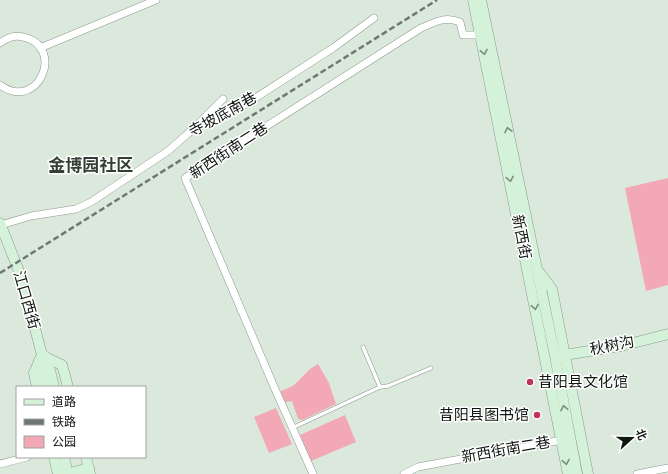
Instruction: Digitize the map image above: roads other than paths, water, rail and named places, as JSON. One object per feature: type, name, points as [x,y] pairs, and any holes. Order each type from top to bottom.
[{"type":"main road","name":"新西街","points":[[472,0],[568,474]]},
{"type":"main road","name":"新西街","points":[[482,0],[537,269],[559,355],[577,474]]},
{"type":"main road","name":"江口西街","points":[[0,224],[22,279],[43,358],[54,386]]},
{"type":"main road","name":"秋树沟","points":[[559,355],[621,346],[668,334]]},
{"type":"main road","points":[[559,355],[588,474]]},
{"type":"main road","name":"江口西街","points":[[43,358],[46,386]]},
{"type":"main road","points":[[37,386],[34,373],[43,358],[62,366],[68,386]]},
{"type":"main road","points":[[54,458],[58,474]]},
{"type":"main road","points":[[64,458],[72,473]]},
{"type":"main road","points":[[71,458],[72,473]]},
{"type":"main road","points":[[72,473],[89,471],[86,458]]},
{"type":"street","points":[[40,48],[156,0]]},
{"type":"street","name":"寺坡底南巷","points":[[0,224],[31,216],[76,209],[91,202],[168,151],[192,130],[246,104],[333,48],[374,18]]},
{"type":"street","name":"新西街南二巷","points":[[313,474],[185,178],[421,28],[441,20],[451,19],[460,22],[463,35],[480,35]]},
{"type":"street","points":[[0,43],[8,38],[20,36],[31,40],[40,48],[46,64],[43,76],[36,85],[25,91],[20,92],[9,90],[0,85]]},
{"type":"street","points":[[192,130],[223,99]]},
{"type":"street","name":"新西街南二巷","points":[[404,474],[418,467],[562,440]]},
{"type":"street","points":[[0,464],[23,458]]},
{"type":"street","points":[[637,474],[668,468]]},
{"type":"lane","points":[[364,346],[380,387]]},
{"type":"lane","points":[[292,428],[380,387],[388,386],[431,368]]},
{"type":"railway","points":[[0,273],[437,0]]},
{"type":"place","name":"昔阳县文化馆","points":[[530,382]]},
{"type":"place","name":"昔阳县图书馆","points":[[537,415]]},
{"type":"district","name":"金博园社区","points":[[91,166]]}]
